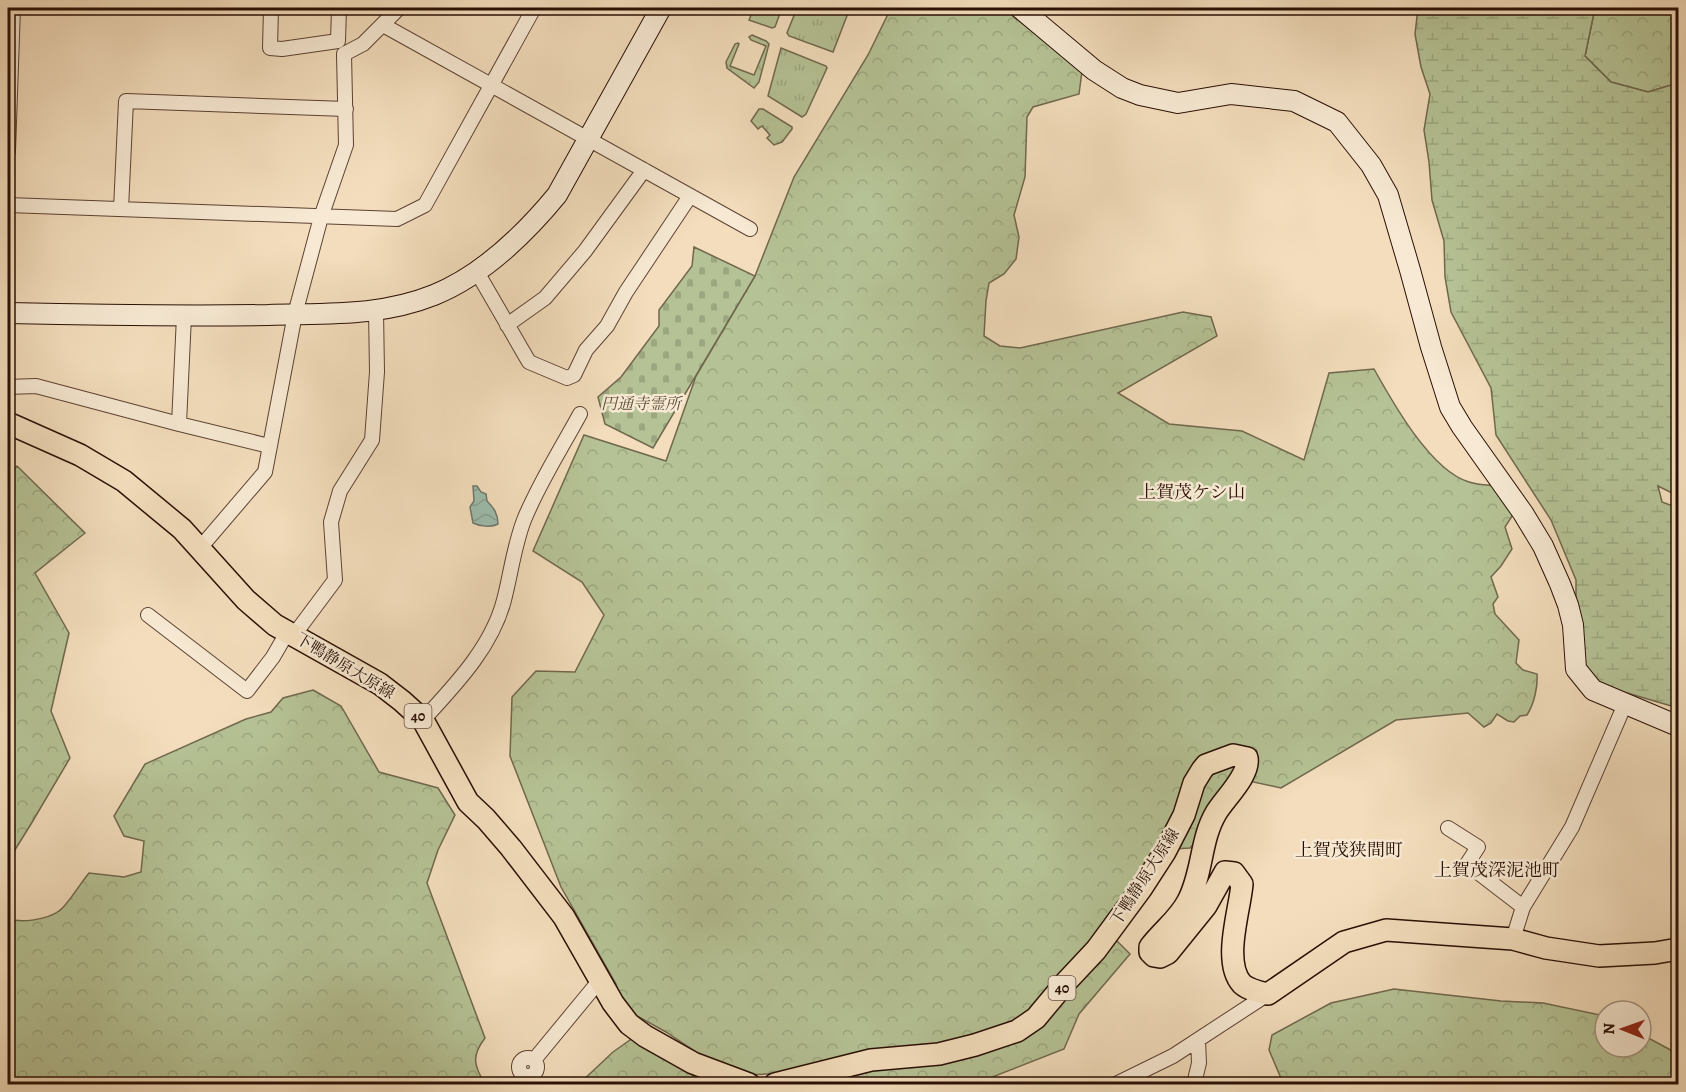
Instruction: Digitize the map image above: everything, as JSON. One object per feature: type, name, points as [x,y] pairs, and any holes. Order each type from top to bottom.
[{"type":"main road","name":"下鴨静原大原線","points":[[8,423],[80,455],[124,481],[149,500],[200,548],[246,600],[275,624],[380,684],[402,701],[423,720],[447,761],[464,797],[511,848],[564,917],[600,980],[629,1024],[645,1036],[702,1067],[749,1084]]},
{"type":"main road","name":"下鴨静原大原線","points":[[775,1084],[871,1060],[939,1054],[975,1045],[1017,1031],[1036,1018],[1096,951],[1141,889],[1165,852],[1184,815],[1194,783],[1202,770],[1206,765],[1233,755],[1247,758],[1248,764],[1244,774],[1211,823],[1197,881],[1188,902],[1174,921],[1155,940],[1150,947],[1150,952],[1160,957],[1168,953],[1206,906],[1225,872],[1234,873],[1242,884],[1233,932],[1233,957],[1236,970],[1241,983],[1250,989],[1268,994]]},
{"type":"main road","points":[[1268,994],[1344,942],[1386,930],[1512,939],[1546,948],[1599,956],[1655,953],[1678,949]]},
{"type":"street","points":[[8,151],[9,44],[12,8]]},
{"type":"street","points":[[271,8],[270,48],[282,49],[363,44],[399,8]]},
{"type":"street","points":[[200,548],[265,472],[295,314],[321,217],[346,145],[346,109],[339,8]]},
{"type":"street","points":[[8,205],[397,219],[425,205],[534,8]]},
{"type":"street","points":[[8,313],[184,316],[334,315],[376,312],[434,295],[477,272],[540,216],[556,195],[661,8]]},
{"type":"street","points":[[1020,8],[1094,70],[1122,88],[1140,95],[1178,103],[1230,94],[1294,100],[1337,122],[1371,165],[1388,195],[1450,407],[1523,513],[1552,565],[1568,605],[1573,625],[1576,669],[1593,690],[1678,726]]},
{"type":"street","points":[[383,25],[750,229]]},
{"type":"street","points":[[121,209],[126,101],[346,109]]},
{"type":"street","points":[[507,325],[545,298],[585,252],[644,170]]},
{"type":"street","points":[[477,272],[529,362],[567,378],[574,375],[586,350],[606,326],[690,196]]},
{"type":"street","points":[[148,615],[247,691],[335,580],[331,522],[340,491],[372,440],[377,372],[376,312]]},
{"type":"street","points":[[179,424],[184,316]]},
{"type":"street","points":[[8,387],[36,386],[269,446]]},
{"type":"street","points":[[423,720],[467,669],[496,625],[523,522],[580,414]]},
{"type":"street","points":[[1512,939],[1523,907],[1572,827],[1625,704]]},
{"type":"street","points":[[1448,828],[1478,847],[1467,864],[1523,907]]},
{"type":"street","points":[[520,1080],[521,1062],[528,1058],[534,1060],[600,980]]},
{"type":"street","points":[[1116,1084],[1173,1056],[1268,994]]},
{"type":"street","points":[[1194,1084],[1199,1063],[1198,1040]]},
{"type":"street","points":[[702,1067],[718,1084]]},
{"type":"green space","points":[[754,8],[782,8],[775,27],[749,20]]},
{"type":"green space","points":[[797,8],[850,8],[833,52],[789,36],[787,33]]},
{"type":"green space","points":[[891,8],[1003,8],[1082,71],[1079,94],[1033,107],[1027,117],[1025,177],[1014,215],[1019,237],[1016,259],[1004,274],[989,283],[984,336],[1000,346],[1020,348],[1183,312],[1211,317],[1217,336],[1118,393],[1169,424],[1242,431],[1304,460],[1329,373],[1374,369],[1402,417],[1427,450],[1455,475],[1469,482],[1497,486],[1514,513],[1505,527],[1512,549],[1491,577],[1498,597],[1493,604],[1495,614],[1519,640],[1516,663],[1523,670],[1537,674],[1537,684],[1534,701],[1527,715],[1520,716],[1514,722],[1497,714],[1491,723],[1484,727],[1468,713],[1396,720],[1281,788],[1249,781],[1190,848],[1155,850],[1103,927],[1130,954],[1079,1014],[1064,1049],[977,1083],[803,1084],[787,1073],[747,1075],[717,1066],[666,1032],[621,1007],[616,984],[561,887],[510,756],[512,697],[536,671],[575,672],[604,615],[582,582],[533,551],[584,435],[666,461],[696,376],[755,276],[794,177],[868,55]]},
{"type":"green space","points":[[1418,8],[1595,8],[1585,56],[1611,82],[1648,92],[1678,83],[1678,496],[1658,486],[1662,502],[1678,508],[1678,708],[1600,685],[1589,675],[1581,657],[1576,610],[1576,580],[1551,520],[1496,435],[1491,388],[1451,312],[1445,277],[1444,241],[1432,200],[1424,130],[1430,94],[1421,67],[1415,34]]},
{"type":"green space","points":[[1595,8],[1678,8],[1678,83],[1648,92],[1611,82],[1585,56]]},
{"type":"green space","points":[[752,35],[769,44],[759,82],[754,88],[727,68],[726,62],[735,44],[738,43],[730,66],[754,75],[766,46],[751,40],[749,37]]},
{"type":"green space","points":[[781,48],[827,68],[806,114],[802,117],[768,96]]},
{"type":"green space","points":[[759,109],[763,109],[792,127],[782,142],[774,145],[767,138],[770,135],[762,126],[758,129],[751,121]]},
{"type":"green space","name":"円通寺霊所","points":[[694,247],[755,276],[653,448],[605,424],[598,397],[621,377],[659,326],[659,310],[692,266]]},
{"type":"green space","points":[[17,466],[85,533],[35,573],[69,633],[51,711],[70,758],[8,861],[8,477]]},
{"type":"green space","points":[[313,690],[341,706],[379,772],[438,788],[455,815],[438,850],[427,883],[485,1038],[476,1056],[476,1066],[485,1084],[8,1084],[8,919],[34,920],[54,914],[66,904],[89,873],[124,877],[141,872],[144,841],[124,836],[114,816],[145,764],[246,719],[271,712],[283,698]]},
{"type":"green space","points":[[1394,989],[1501,1001],[1543,1003],[1593,1013],[1593,1059],[1653,1059],[1653,1040],[1678,1054],[1678,1084],[1281,1084],[1283,1083],[1269,1050],[1272,1035],[1331,1003]]},
{"type":"green space","points":[[637,1035],[667,1045],[700,1084],[579,1084],[613,1052]]},
{"type":"water","points":[[473,486],[477,486],[481,492],[486,494],[487,501],[496,514],[498,524],[485,526],[473,523],[470,507],[474,501]]},
{"type":"district","name":"上賀茂ケシ山","points":[[1192,492]]},
{"type":"district","name":"上賀茂狭間町","points":[[1349,850]]},
{"type":"district","name":"上賀茂深泥池町","points":[[1497,870]]}]
